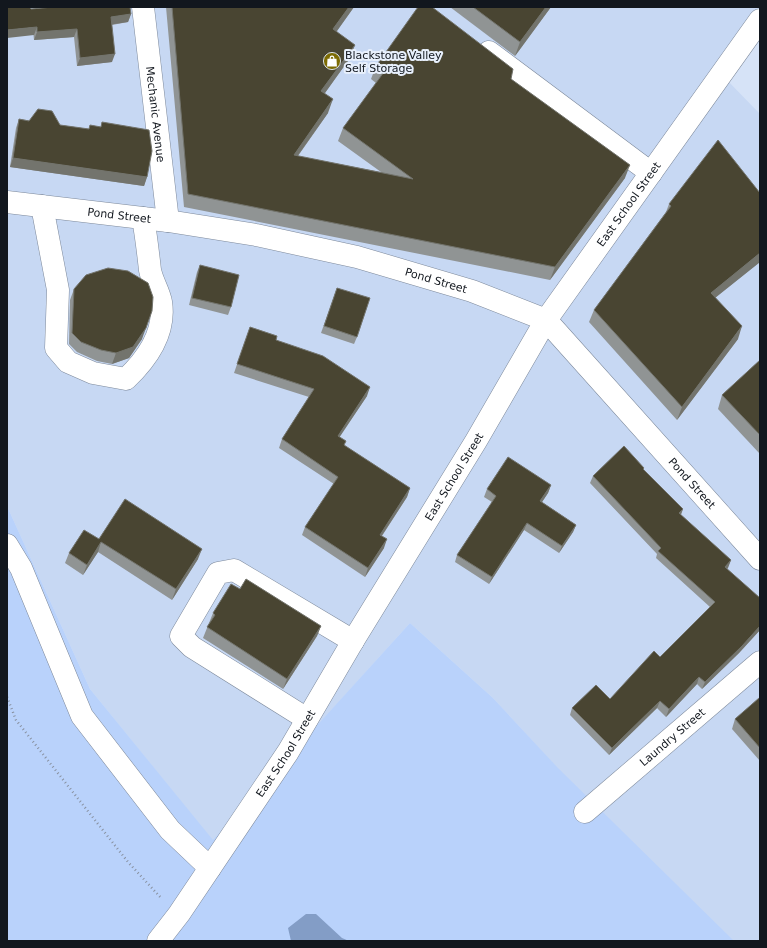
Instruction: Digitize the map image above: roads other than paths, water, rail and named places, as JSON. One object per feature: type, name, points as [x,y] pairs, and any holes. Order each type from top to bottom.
[{"type":"street","name":"Mechanic Avenue","points":[[143,7],[168,221]]},
{"type":"street","name":"East School Street","points":[[158,941],[179,914],[288,752],[353,641],[476,442],[546,320],[760,20]]},
{"type":"street","points":[[474,40],[651,173]]},
{"type":"street","name":"Pond Street","points":[[7,202],[168,221],[256,234],[357,256],[472,291],[546,320],[760,559]]},
{"type":"street","points":[[42,206],[58,290],[56,348],[68,362],[93,373],[126,379],[142,363],[156,342],[160,318],[161,301],[150,271],[149,250],[143,218]]},
{"type":"street","points":[[7,545],[21,568],[82,716],[170,830],[210,868]]},
{"type":"street","points":[[307,719],[192,647],[181,636],[218,573],[234,570],[353,641]]},
{"type":"street","name":"Laundry Street","points":[[585,812],[760,662]]},
{"type":"place","name":"Blackstone Valley Self Storage","points":[[332,61]]}]
